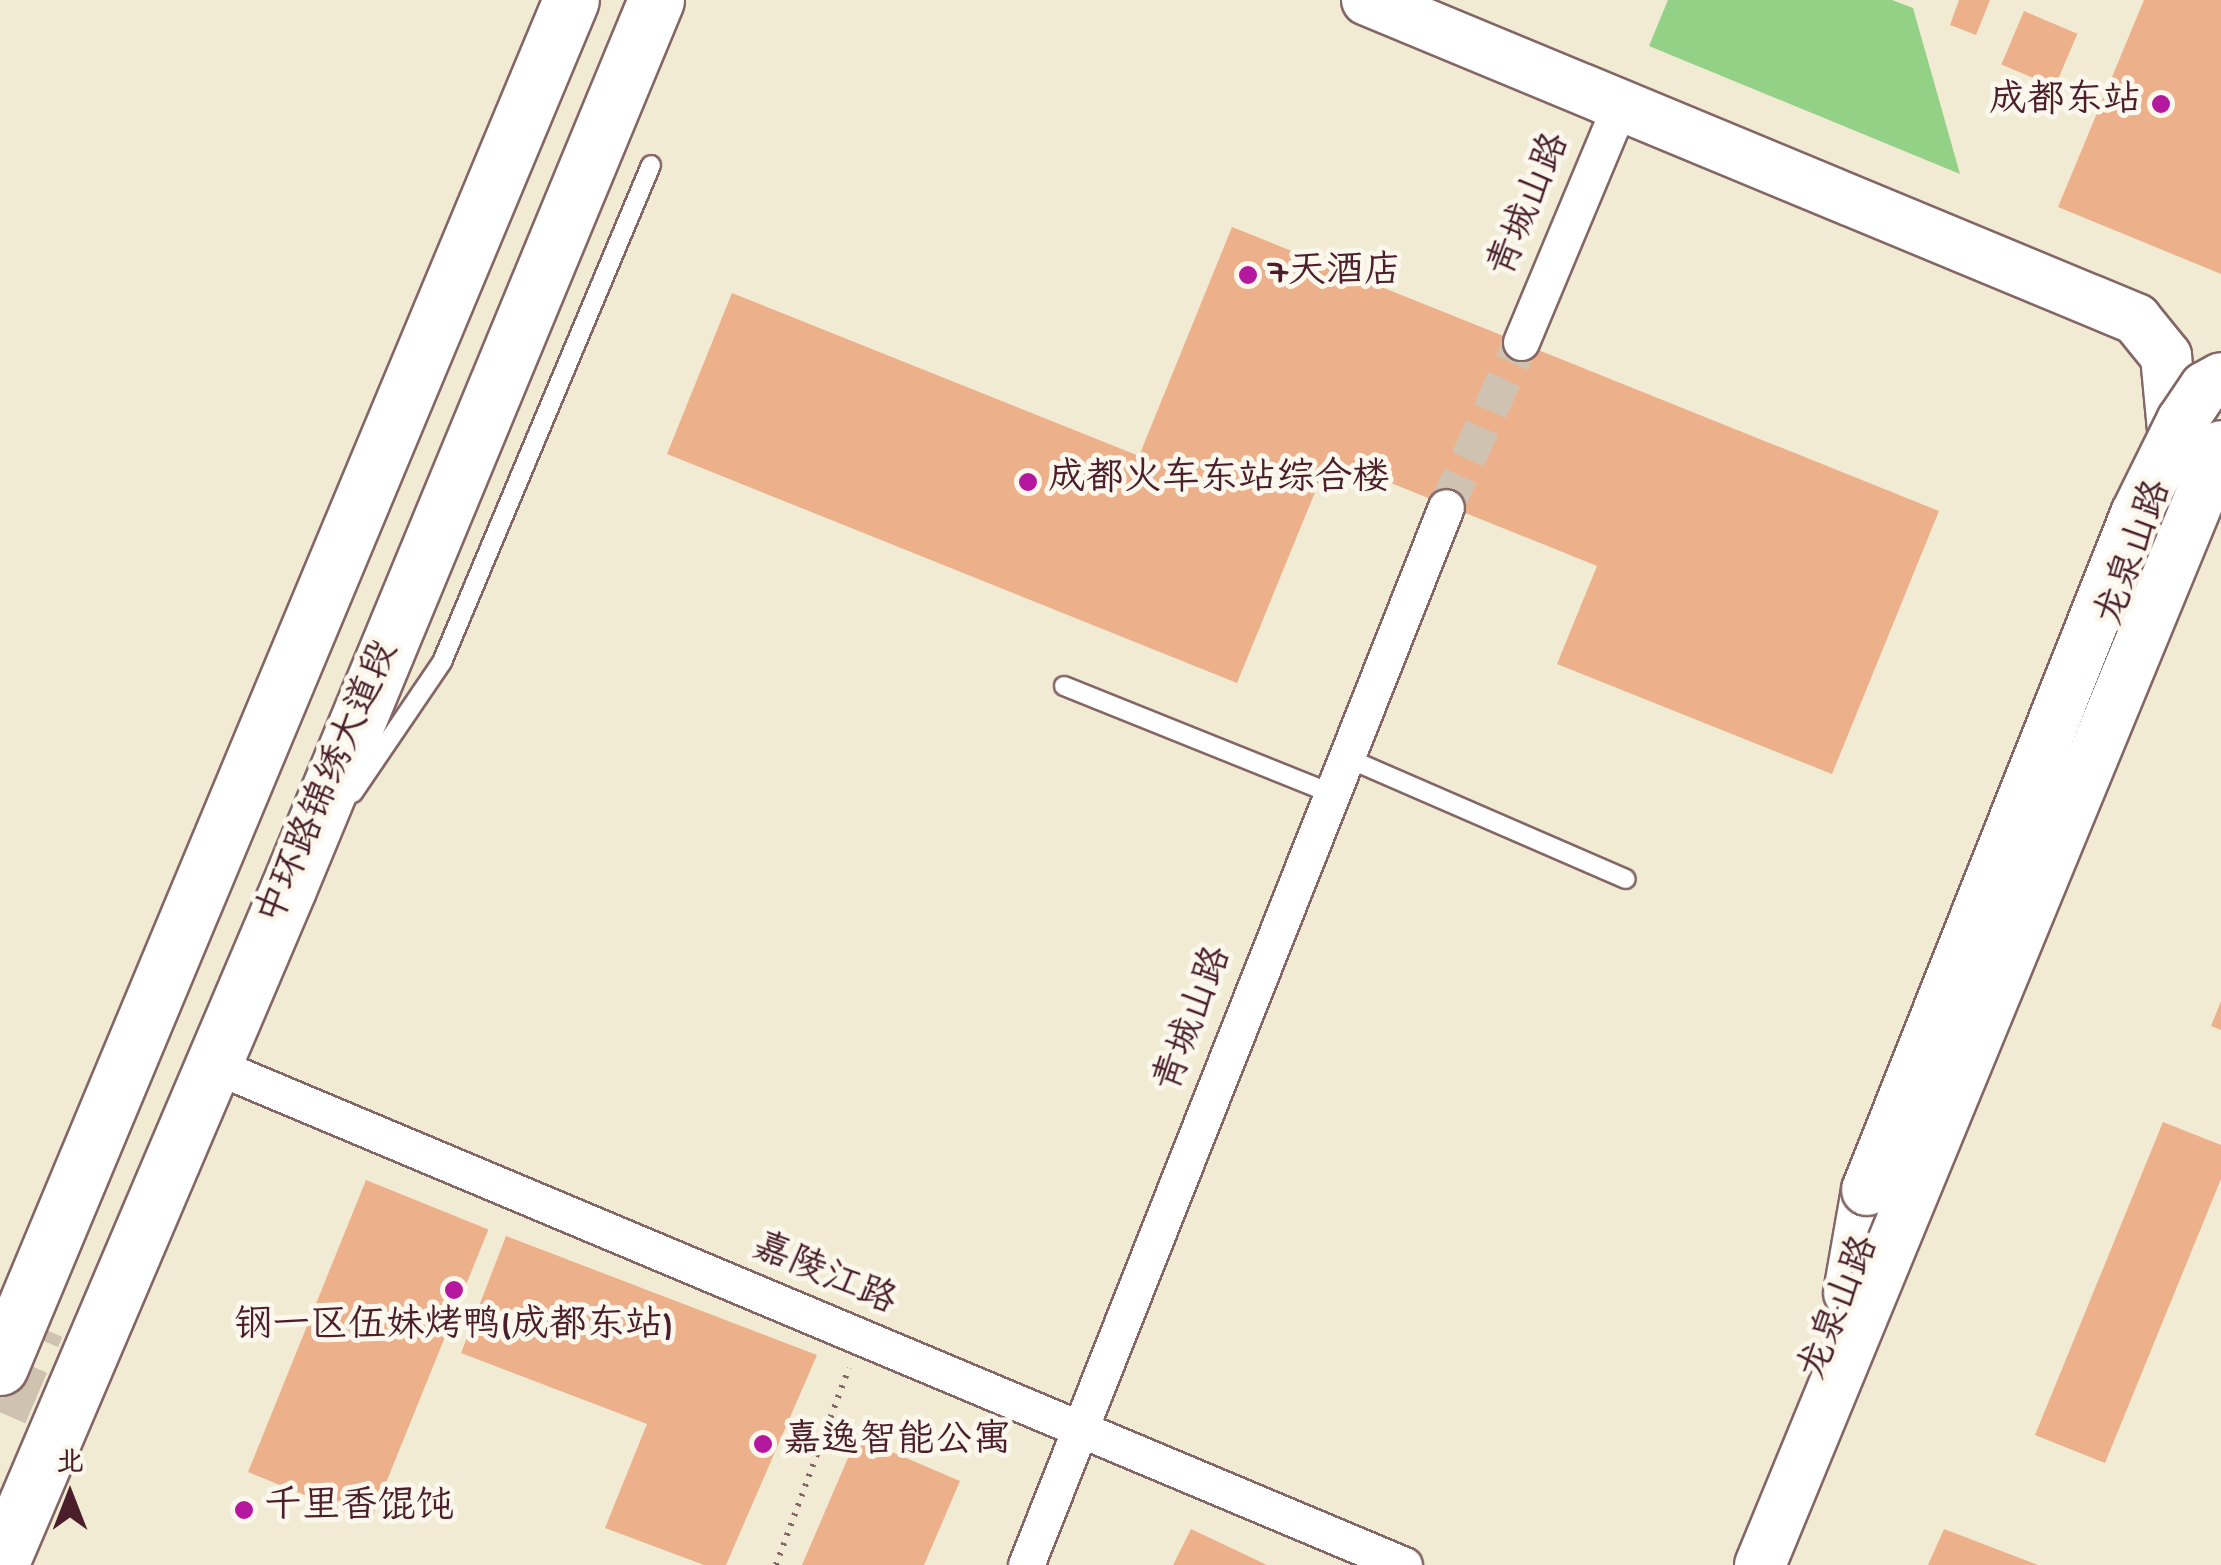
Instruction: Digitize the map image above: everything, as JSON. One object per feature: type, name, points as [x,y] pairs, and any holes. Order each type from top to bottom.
[{"type":"main road","points":[[0,1367],[572,0]]},
{"type":"main road","name":"中环路锦绣大道段","points":[[0,1565],[288,889],[656,0]]},
{"type":"street","name":"龙泉山路","points":[[1367,0],[2136,319],[2166,356],[2175,451],[2025,856],[1740,1565]]},
{"type":"street","name":"青城山路","points":[[1521,342],[1621,103]]},
{"type":"street","points":[[1848,1293],[1867,1190],[2136,514],[2182,421],[2205,386],[2221,378]]},
{"type":"street","points":[[1760,1565],[2221,446]]},
{"type":"street","name":"青城山路","points":[[1026,1565],[1446,507]]},
{"type":"street","name":"嘉陵江路","points":[[211,1064],[1404,1565]]},
{"type":"lane","points":[[288,889],[442,662],[652,166]]},
{"type":"lane","points":[[1064,686],[1330,793]]},
{"type":"lane","points":[[1345,757],[1626,879]]},
{"type":"path","points":[[776,1565],[860,1338]]},
{"type":"green space","points":[[1668,0],[1892,0],[1913,8],[1960,174],[1649,46]]},
{"type":"building","points":[[1959,0],[1990,0],[1976,35],[1950,25]]},
{"type":"building","name":"成都东站","points":[[2144,0],[2221,0],[2221,274],[2058,207]]},
{"type":"building","points":[[2024,11],[2077,34],[2055,87],[2001,64]]},
{"type":"building","name":"成都火车东站综合楼","points":[[1232,227],[1939,511],[1832,774],[1557,664],[1597,566],[1329,458],[1237,683],[667,454],[732,293],[1139,456]]},
{"type":"building","points":[[2221,1001],[2221,1030],[2211,1026]]},
{"type":"building","points":[[2163,1122],[2221,1145],[2221,1179],[2105,1463],[2035,1435]]},
{"type":"building","points":[[366,1180],[488,1229],[370,1522],[248,1472]]},
{"type":"building","points":[[506,1236],[817,1355],[726,1565],[704,1565],[605,1528],[647,1424],[461,1353]]},
{"type":"building","points":[[857,1437],[960,1481],[924,1565],[802,1565]]},
{"type":"building","points":[[1191,1529],[1267,1565],[1173,1565]]},
{"type":"building","points":[[1944,1529],[2038,1565],[1928,1565]]},
{"type":"tunnel","points":[[1446,507],[1521,342]]},
{"type":"tunnel","points":[[0,1412],[37,1326]]},
{"type":"place","name":"成都东站","points":[[2161,104]]},
{"type":"place","name":"7天酒店","points":[[1248,275]]},
{"type":"place","name":"成都火车东站综合楼","points":[[1028,482]]},
{"type":"place","name":"钢一区伍妹烤鸭(成都东站)","points":[[454,1290]]},
{"type":"place","name":"嘉逸智能公寓","points":[[763,1444]]},
{"type":"place","name":"千里香馄饨","points":[[244,1510]]}]
